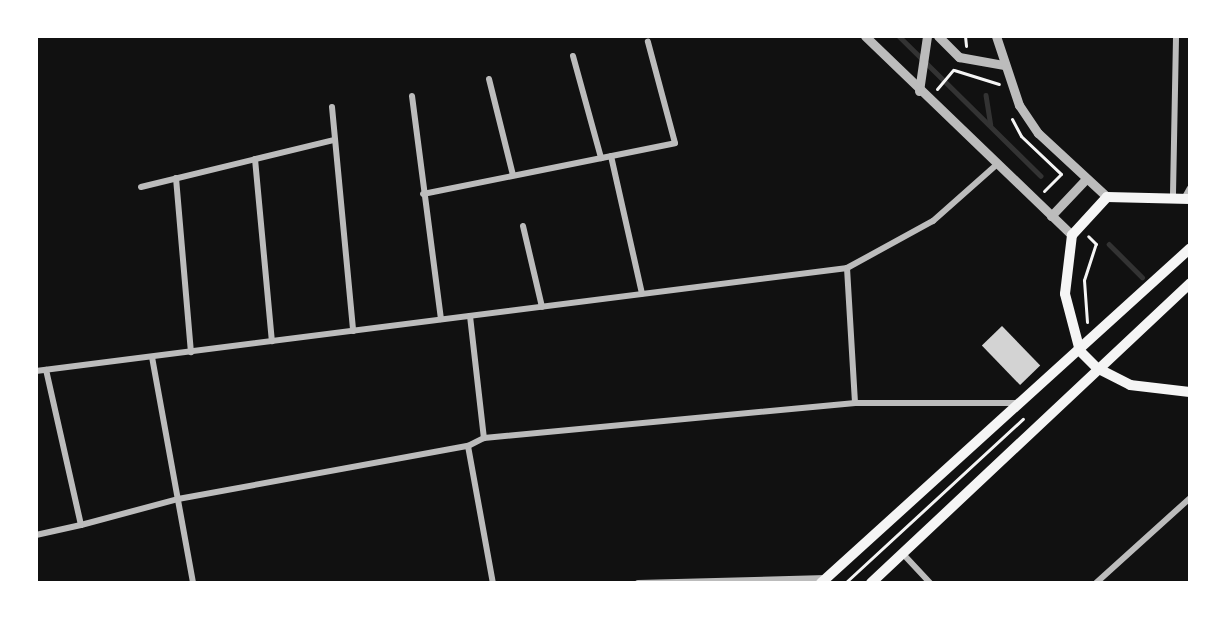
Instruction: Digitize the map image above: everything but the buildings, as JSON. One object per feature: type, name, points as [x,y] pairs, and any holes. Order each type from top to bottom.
[{"type":"main road","points":[[1188,194],[1107,197],[1072,235],[1066,312],[1080,351],[1097,368],[1130,386],[1190,392]]},
{"type":"main road","points":[[824,580],[1080,351],[1190,248]]},
{"type":"main road","points":[[872,583],[904,555],[1097,368],[1190,283]]},
{"type":"street","points":[[865,36],[919,86],[995,166],[1072,235]]},
{"type":"street","points":[[919,86],[927,36]]},
{"type":"street","points":[[938,36],[959,57],[1004,64]]},
{"type":"street","points":[[996,36],[1020,105],[1038,133],[1085,180],[1107,197]]},
{"type":"street","points":[[1173,194],[1176,36]]},
{"type":"street","points":[[423,194],[675,143],[648,42]]},
{"type":"street","points":[[573,56],[601,158]]},
{"type":"street","points":[[489,79],[513,176]]},
{"type":"street","points":[[412,96],[441,319]]},
{"type":"street","points":[[332,107],[353,331]]},
{"type":"street","points":[[141,187],[334,140]]},
{"type":"street","points":[[611,156],[642,294]]},
{"type":"street","points":[[255,159],[272,341]]},
{"type":"street","points":[[36,371],[847,268],[933,221],[995,166]]},
{"type":"street","points":[[176,178],[191,352]]},
{"type":"street","points":[[1051,216],[1085,180]]},
{"type":"street","points":[[523,226],[542,307]]},
{"type":"street","points":[[847,268],[855,403]]},
{"type":"street","points":[[470,316],[484,438]]},
{"type":"street","points":[[152,357],[193,583]]},
{"type":"street","points":[[46,370],[81,525]]},
{"type":"street","points":[[36,535],[178,499],[468,446],[484,438],[855,403],[1021,403]]},
{"type":"street","points":[[468,446],[493,583]]},
{"type":"street","points":[[1096,583],[1190,498]]},
{"type":"street","points":[[904,555],[930,583]]},
{"type":"street","points":[[638,583],[824,580]]},
{"type":"waterway","points":[[899,36],[1041,176]]},
{"type":"waterway","points":[[986,95],[991,125]]},
{"type":"waterway","points":[[1109,244],[1142,277]]}]
